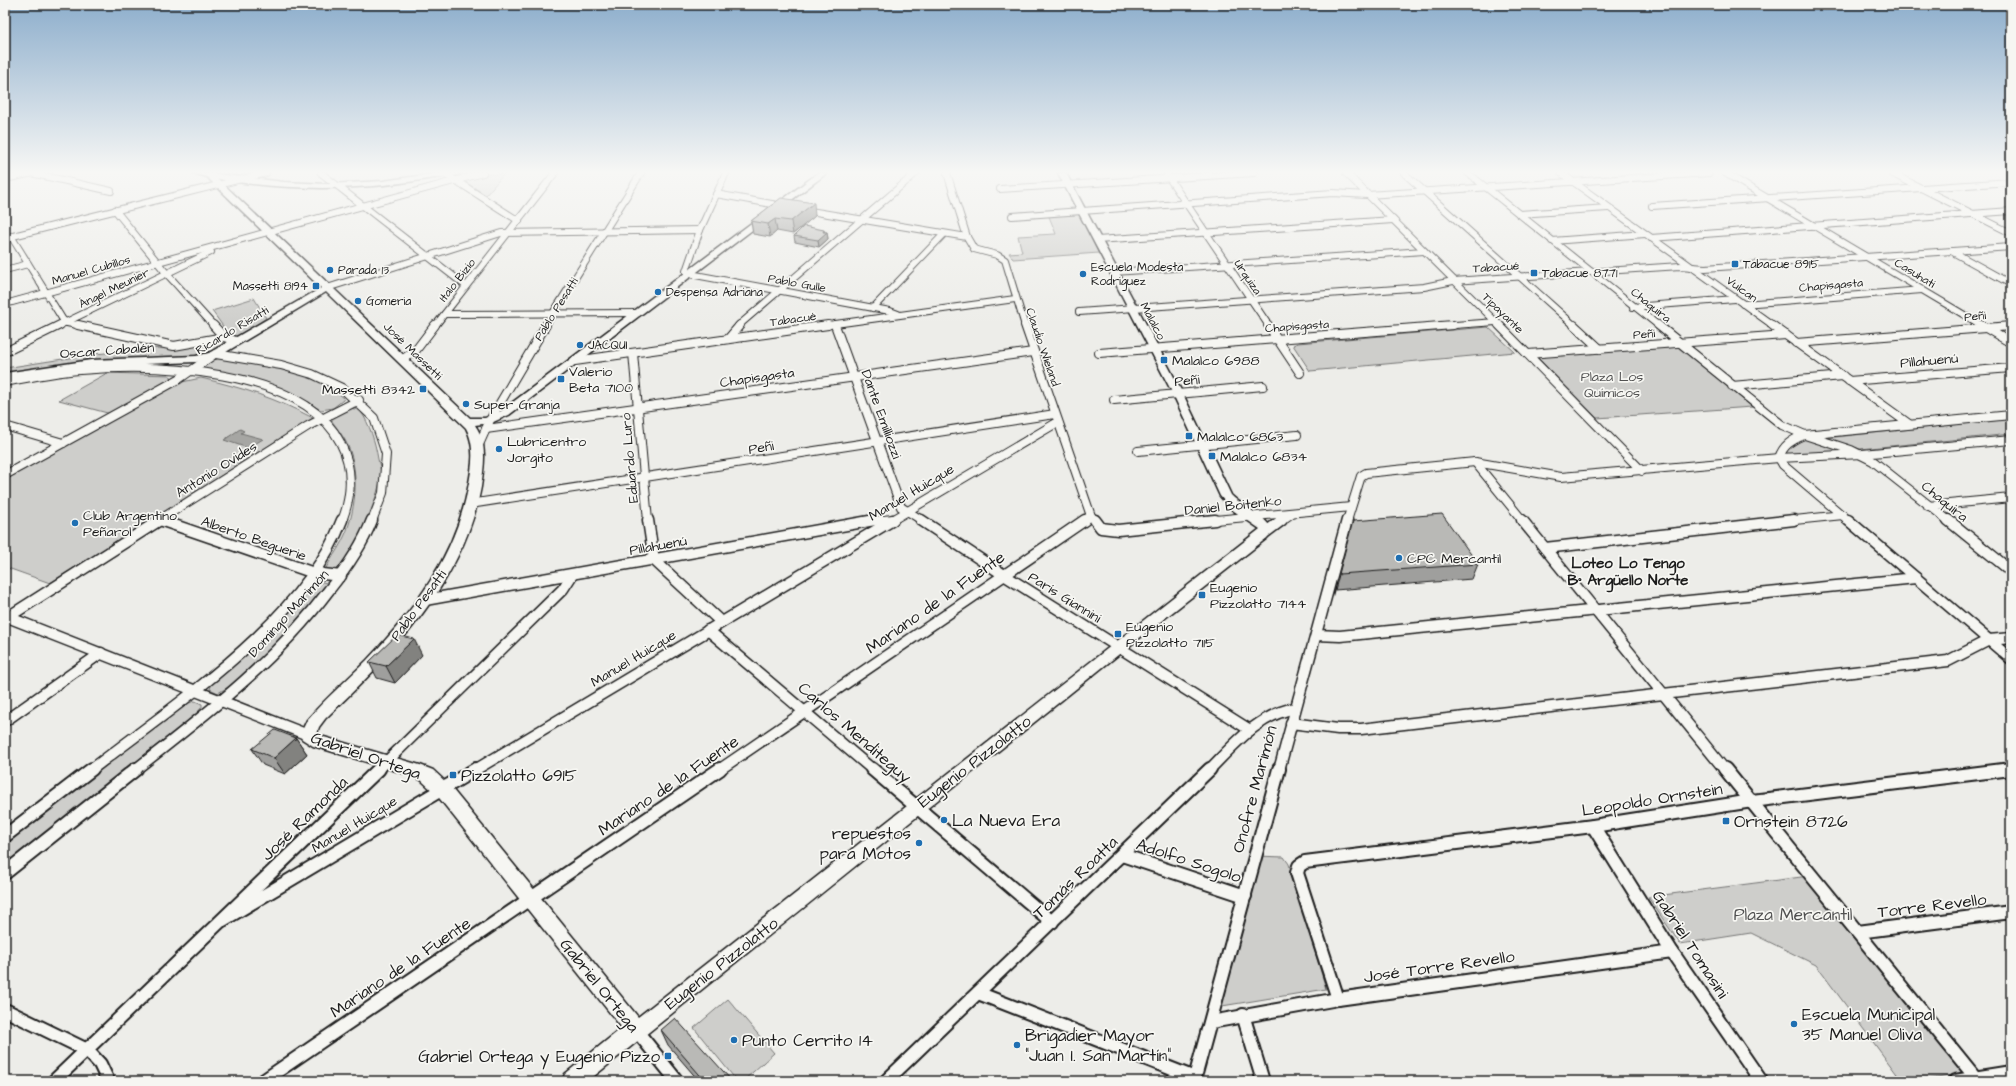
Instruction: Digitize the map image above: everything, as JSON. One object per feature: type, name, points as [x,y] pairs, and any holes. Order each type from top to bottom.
[{"type":"main road","name":"José Massetti","points":[[260,224],[403,359],[467,422]]},
{"type":"main road","points":[[467,422],[481,422],[490,420],[505,413],[760,224]]},
{"type":"main road","name":"Malalco","points":[[1089,224],[1131,308],[1178,394],[1203,444],[1226,496],[1235,506],[1250,517]]},
{"type":"main road","name":"Ricardo Risatti","points":[[214,355],[327,288]]},
{"type":"main road","name":"Oscar Cabalén","points":[[5,376],[91,363],[196,359],[214,355]]},
{"type":"main road","name":"Pablo Pesatti","points":[[308,735],[312,724],[378,658],[425,600],[455,552],[476,481],[477,449],[475,433],[467,422]]},
{"type":"main road","points":[[1250,517],[1263,524],[1266,529],[1262,535]]},
{"type":"main road","name":"Eugenio Pizzolatto","points":[[572,1081],[1118,647],[1262,535]]},
{"type":"main road","name":"Gabriel Ortega","points":[[308,735],[319,742],[427,775],[442,789],[636,1030]]},
{"type":"street","points":[[61,224],[8,237],[28,264],[63,320],[67,323],[174,346],[224,337]]},
{"type":"street","points":[[126,224],[167,274],[224,337],[236,342]]},
{"type":"street","name":"Manuel Cubillos","points":[[5,304],[299,224]]},
{"type":"street","points":[[387,224],[466,286]]},
{"type":"street","name":"Italo Bizio","points":[[403,359],[416,350],[517,224]]},
{"type":"street","name":"Pablo Pesatti","points":[[477,449],[490,420],[553,313],[611,224]]},
{"type":"street","points":[[690,274],[686,269],[703,224]]},
{"type":"street","points":[[728,339],[733,332],[857,224]]},
{"type":"street","points":[[883,224],[967,237]]},
{"type":"street","name":"Claudio Wieland","points":[[963,224],[967,237],[974,249],[998,255],[1005,260],[1032,352],[1091,516],[1100,528],[1118,530]]},
{"type":"street","name":"Urquiza","points":[[1200,224],[1300,373]]},
{"type":"street","points":[[1097,240],[1340,224]]},
{"type":"street","name":"Tipayante","points":[[1397,224],[1528,354],[1642,471]]},
{"type":"street","points":[[1462,224],[1600,349]]},
{"type":"street","name":"Chaquira","points":[[1531,224],[1679,344],[1782,425],[1804,435],[1862,454],[1873,461],[2011,571]]},
{"type":"street","name":"Vulcan","points":[[1630,224],[1909,424]]},
{"type":"street","name":"Casuhati","points":[[1810,224],[2011,343]]},
{"type":"street","points":[[1552,241],[1845,224]]},
{"type":"street","points":[[1993,224],[2011,233]]},
{"type":"street","name":"Ricardo Risatti","points":[[327,288],[509,232],[700,230]]},
{"type":"street","points":[[874,308],[944,234]]},
{"type":"street","name":"Ángel Meunier","points":[[5,352],[232,242]]},
{"type":"street","name":"Tabacué","points":[[1078,312],[1424,287],[1453,281],[1520,276],[1692,267],[1705,268],[2011,247]]},
{"type":"street","points":[[1114,272],[1424,250]]},
{"type":"street","points":[[1952,251],[2011,284]]},
{"type":"street","points":[[5,270],[28,264]]},
{"type":"street","name":"Pablo Gulle","points":[[690,274],[874,308],[899,315]]},
{"type":"street","name":"Chapisgasta","points":[[1743,304],[1922,290]]},
{"type":"street","name":"Tabacué","points":[[575,361],[1015,298]]},
{"type":"street","points":[[1633,306],[1735,299]]},
{"type":"street","points":[[445,314],[638,313]]},
{"type":"street","name":"Chapisgasta","points":[[1099,352],[1278,340],[1496,322]]},
{"type":"street","name":"Dante Emilliozzi","points":[[835,324],[901,507],[906,512]]},
{"type":"street","name":"Peñi","points":[[1796,343],[2011,326]]},
{"type":"street","name":"Peñi","points":[[1528,354],[1786,335]]},
{"type":"street","name":"Chapisgasta","points":[[486,429],[1032,352]]},
{"type":"street","name":"Eduardo Luro","points":[[633,353],[643,478],[654,560]]},
{"type":"street","name":"Ricardo Risatti","points":[[5,475],[188,373],[214,355]]},
{"type":"street","name":"Domingo Marimón","points":[[5,873],[222,701],[260,668],[316,609],[341,576],[375,518],[384,495],[387,475],[385,442],[377,422],[359,400],[330,381],[293,366],[214,355]]},
{"type":"street","name":"Pillahuenú","points":[[1732,386],[2011,368]]},
{"type":"street","points":[[5,382],[61,372],[101,369],[188,373],[237,378],[269,387],[300,400],[323,417],[336,436],[346,455],[349,483],[348,504],[344,519],[336,536],[314,573],[282,611],[254,639],[195,690],[5,836]]},
{"type":"street","name":"Peñi","points":[[1114,400],[1263,386]]},
{"type":"street","name":"Antonio Ovides","points":[[7,616],[323,417],[359,400]]},
{"type":"street","points":[[2011,415],[1804,435],[1792,440],[1784,446],[1779,458],[1783,465],[2011,659]]},
{"type":"street","name":"Peñi","points":[[470,504],[878,441],[1056,418]]},
{"type":"street","name":"Manuel Huicque","points":[[223,920],[906,512],[1056,418]]},
{"type":"street","points":[[5,426],[62,443]]},
{"type":"street","points":[[1138,451],[1297,435]]},
{"type":"street","name":"Onofre Marimón","points":[[1194,1080],[1350,507],[1361,476],[1366,473],[1475,462],[1561,477],[1779,458],[1862,454],[2011,440]]},
{"type":"street","points":[[1475,462],[1976,1077]]},
{"type":"street","points":[[1928,506],[2011,498]]},
{"type":"street","name":"Daniel Boitenko","points":[[1118,530],[1350,507]]},
{"type":"street","name":"París Giannini","points":[[906,512],[1250,730]]},
{"type":"street","points":[[1262,535],[1293,513]]},
{"type":"street","points":[[1545,548],[1842,515]]},
{"type":"street","name":"Mariano de la Fuente","points":[[263,1081],[530,898],[806,712],[1091,516]]},
{"type":"street","name":"Pillahuenú","points":[[425,600],[572,576],[883,519],[896,518]]},
{"type":"street","name":"Alberto Beguerie","points":[[160,520],[314,573],[341,576]]},
{"type":"street","points":[[654,560],[721,622]]},
{"type":"street","points":[[2001,563],[2011,562]]},
{"type":"street","name":"José Ramonda","points":[[54,1081],[386,762],[563,589],[572,576]]},
{"type":"street","points":[[1316,635],[1340,636],[1597,612],[1916,578]]},
{"type":"street","name":"Gabriel Ortega","points":[[7,616],[308,735]]},
{"type":"street","name":"Carlos Menditeguy","points":[[708,630],[806,712],[915,808],[1052,922]]},
{"type":"street","points":[[1291,723],[1338,730],[1361,729],[1948,661],[1989,640],[2011,638]]},
{"type":"street","points":[[5,721],[101,653]]},
{"type":"street","name":"Tomás Roatta","points":[[886,1081],[1250,730],[1268,717],[1282,710],[1295,708]]},
{"type":"street","name":"Leopoldo Ornstein","points":[[1338,999],[1297,873],[1299,866],[1305,862],[1593,826],[1752,801],[2011,769]]},
{"type":"street","name":"Gabriel Tomasini","points":[[1593,826],[1672,952],[1761,1081]]},
{"type":"street","name":"Adolfo Sogolo","points":[[1122,855],[1245,896]]},
{"type":"street","name":"Torre Revello","points":[[1858,932],[2011,912]]},
{"type":"street","name":"José Torre Revello","points":[[1211,1022],[1338,999],[1672,952]]},
{"type":"street","points":[[978,993],[1194,1080]]},
{"type":"street","points":[[5,1010],[87,1050],[97,1059],[104,1070],[108,1081]]},
{"type":"street","points":[[1243,1015],[1263,1081]]},
{"type":"street","name":"Gabriel Ortega","points":[[636,1030],[677,1081]]},
{"type":"street","points":[[1954,1081],[2011,1072]]},
{"type":"green space","points":[[1052,224],[1084,224],[1099,253],[1013,259],[1009,253],[1022,252],[1018,236],[1056,234]]},
{"type":"green space","points":[[254,298],[266,318],[240,336],[230,336],[212,311]]},
{"type":"green space","points":[[1488,327],[1515,352],[1310,371],[1293,345],[1298,343]]},
{"type":"green space","points":[[214,343],[219,348],[208,354],[5,373],[5,368],[95,354]]},
{"type":"green space","name":"Plaza Los Químicos","points":[[1680,347],[1752,407],[1597,418],[1536,356]]},
{"type":"green space","points":[[227,358],[288,370],[303,375],[318,381],[344,398],[333,408],[321,410],[294,395],[268,384],[203,369],[203,367],[216,359]]},
{"type":"green space","points":[[107,373],[169,375],[174,379],[111,414],[59,400]]},
{"type":"green space","name":"Club Argentino Peñarol","points":[[201,378],[258,394],[313,418],[50,583],[5,567],[5,480],[182,382]]},
{"type":"green space","points":[[350,408],[360,410],[367,421],[374,440],[381,474],[380,483],[371,510],[358,542],[343,566],[337,571],[332,572],[325,570],[347,531],[353,507],[355,481],[352,457],[348,446],[331,420],[331,417]]},
{"type":"green space","points":[[2011,419],[2011,434],[1860,449],[1824,438]]},
{"type":"green space","points":[[1805,436],[1852,452],[1783,454],[1787,447]]},
{"type":"green space","points":[[322,582],[327,583],[328,586],[295,628],[235,683],[218,693],[210,689],[212,683],[253,648],[311,586]]},
{"type":"green space","points":[[195,701],[202,704],[202,707],[196,714],[5,865],[5,844],[185,704]]},
{"type":"green space","points":[[1255,856],[1284,857],[1289,864],[1326,989],[1216,1007]]},
{"type":"green space","name":"Plaza Mercantil","points":[[1809,876],[1967,1073],[1919,1081],[1902,1081],[1816,965],[1751,933],[1680,944],[1648,897]]},
{"type":"green space","name":"Punto Cerrito 14","points":[[728,999],[774,1053],[743,1081],[737,1081],[694,1028]]},
{"type":"shaded area","points":[[240,429],[244,431],[241,433],[263,439],[248,448],[224,440]]},
{"type":"building","points":[[804,226],[827,232],[818,240],[794,236]]},
{"type":"building","name":"CPC Mercantil","points":[[1442,514],[1478,564],[1339,574],[1353,521]]},
{"type":"building","points":[[397,635],[414,639],[386,666],[369,662]]},
{"type":"building","points":[[275,730],[296,738],[274,758],[252,749]]},
{"type":"building","points":[[675,1018],[732,1081],[705,1081],[661,1030]]},
{"type":"place","name":"Tabacue 8915","points":[[1735,264]]},
{"type":"place","name":"Parada 13","points":[[330,270]]},
{"type":"place","name":"Tabacue 8771","points":[[1534,273]]},
{"type":"place","name":"Escuela Modesta Rodriguez","points":[[1083,274]]},
{"type":"place","name":"Massetti 8194","points":[[316,286]]},
{"type":"place","name":"Despensa Adriana","points":[[658,292]]},
{"type":"place","name":"Gomeria","points":[[358,301]]},
{"type":"place","name":"JACQUI","points":[[580,345]]},
{"type":"place","name":"Malalco 6988","points":[[1164,360]]},
{"type":"place","name":"Valerio Beta 7100","points":[[561,379]]},
{"type":"place","name":"Massetti 8342","points":[[423,389]]},
{"type":"place","name":"Super Granja","points":[[466,404]]},
{"type":"place","name":"Malalco 6863","points":[[1189,436]]},
{"type":"place","name":"Lubricentro Jorgito","points":[[499,449]]},
{"type":"place","name":"Malalco 6834","points":[[1212,456]]},
{"type":"place","name":"Club Argentino Peñarol","points":[[75,523]]},
{"type":"place","name":"CPC Mercantil","points":[[1399,558]]},
{"type":"place","name":"Eugenio Pizzolatto 7144","points":[[1202,595]]},
{"type":"place","name":"Eugenio Pizzolatto 7115","points":[[1118,634]]},
{"type":"place","name":"Pizzolatto 6915","points":[[453,775]]},
{"type":"place","name":"La Nueva Era","points":[[944,820]]},
{"type":"place","name":"Ornstein 8726","points":[[1726,821]]},
{"type":"place","name":"repuestos para Motos","points":[[919,843]]},
{"type":"place","name":"Escuela Municipal 35 Manuel Oliva","points":[[1794,1024]]},
{"type":"place","name":"Punto Cerrito 14","points":[[734,1040]]},
{"type":"place","name":"Brigadier Mayor \"Juan I. San Martín\"","points":[[1017,1045]]},
{"type":"place","name":"Gabriel Ortega y Eugenio Pizzo","points":[[668,1056]]},
{"type":"district","name":"Loteo Lo Tengo B° Argüello Norte","points":[[1628,572]]}]
